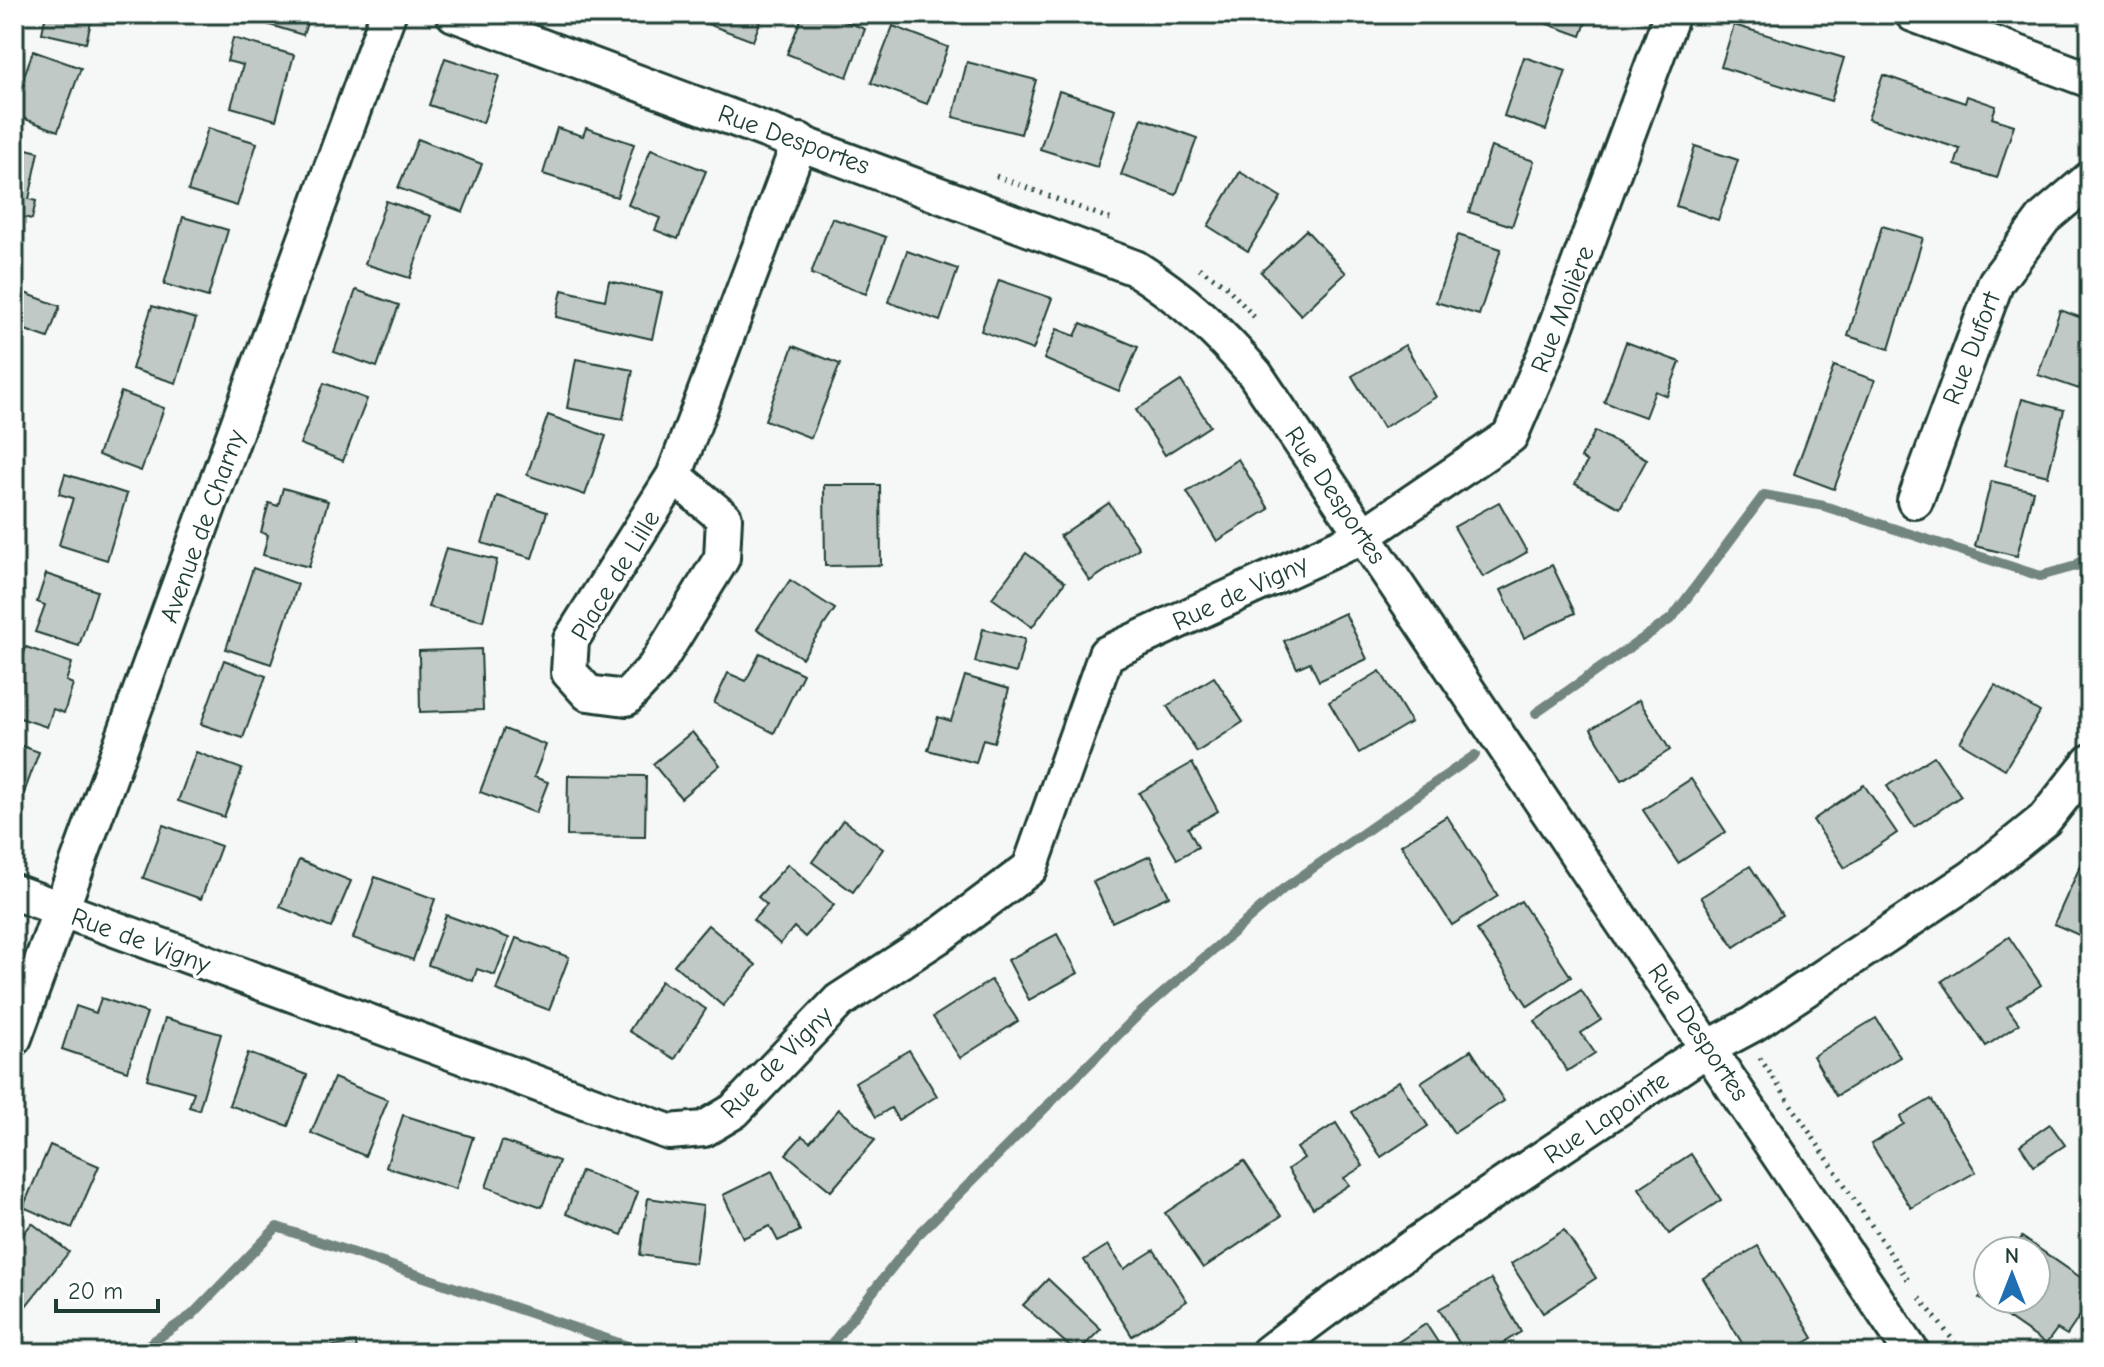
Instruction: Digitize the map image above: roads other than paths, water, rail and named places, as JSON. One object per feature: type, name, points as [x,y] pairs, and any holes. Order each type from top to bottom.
[{"type":"street","name":"Avenue de Charny","points":[[14,1038],[388,14]]},
{"type":"street","name":"Rue Desportes","points":[[454,14],[1135,268],[1174,292],[1215,327],[1255,374],[1710,1047],[1912,1353]]},
{"type":"street","name":"Rue Molière","points":[[1363,536],[1510,436],[1547,350],[1672,14]]},
{"type":"street","points":[[1913,14],[2090,80]]},
{"type":"street","name":"Place de Lille","points":[[674,476],[724,518],[722,558],[655,667],[626,698],[588,693],[569,672],[571,640],[674,476],[800,141]]},
{"type":"street","name":"Rue Dufort","points":[[1915,501],[1996,282],[2044,218],[2090,179]]},
{"type":"street","name":"Rue de Vigny","points":[[14,892],[669,1132],[704,1129],[734,1111],[839,1001],[943,933],[1030,868],[1106,654],[1363,536]]},
{"type":"street","name":"Rue Lapointe","points":[[1268,1353],[1332,1302],[1710,1047],[1753,1024],[1972,878],[2044,820],[2090,762]]},
{"type":"waterway","points":[[1536,713],[1672,618],[1764,495],[1824,506],[2040,576],[2076,566],[2090,551]]},
{"type":"waterway","points":[[817,1353],[830,1346],[916,1237],[1138,1015],[1283,889],[1475,755]]},
{"type":"waterway","points":[[136,1353],[192,1315],[277,1227],[648,1353]]}]
